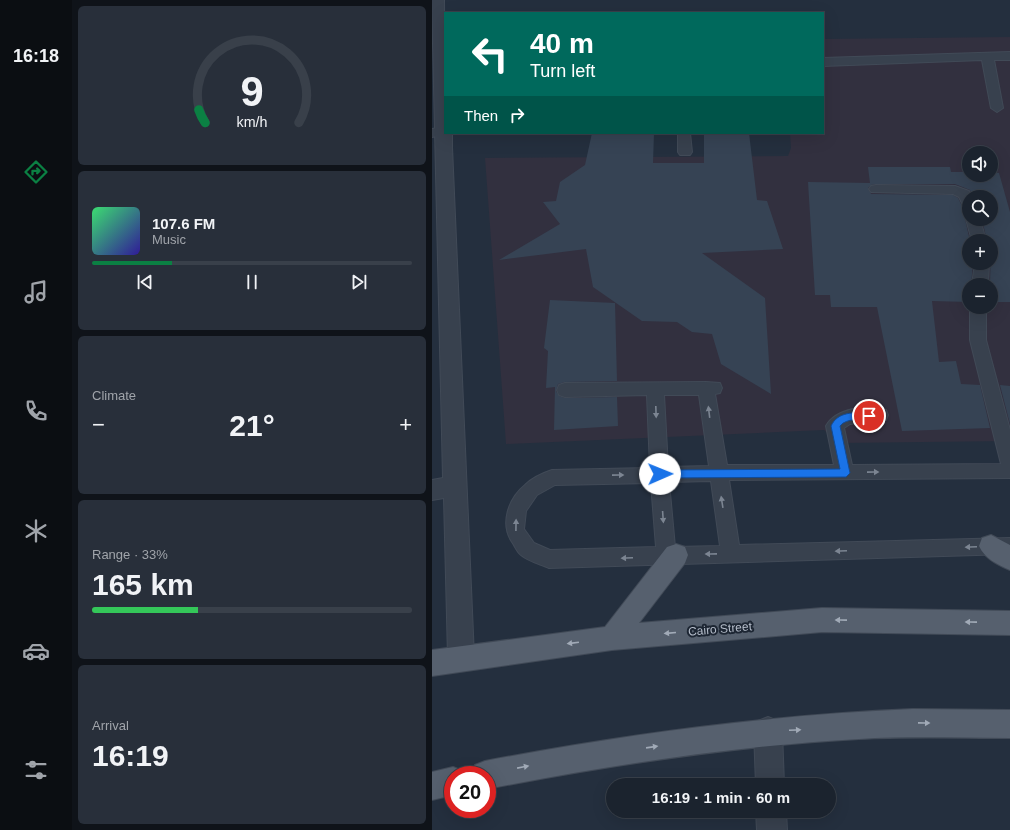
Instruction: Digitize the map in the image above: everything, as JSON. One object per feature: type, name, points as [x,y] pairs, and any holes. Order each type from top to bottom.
[{"type":"main road","points":[[612,638],[671,556]]},
{"type":"main road","name":"Cairo Street","points":[[432,663],[461,657],[612,638],[822,620],[1010,623]]},
{"type":"main road","points":[[496,773],[568,758],[768,731],[914,722],[1010,724]]},
{"type":"main road","points":[[432,786],[444,784]]},
{"type":"street","points":[[437,0],[443,488],[461,657]]},
{"type":"street","points":[[768,731],[770,778]]},
{"type":"street","points":[[771,818],[772,830]]},
{"type":"lane","points":[[824,62],[1010,56]]},
{"type":"lane","points":[[987,57],[997,108]]},
{"type":"lane","points":[[684,134],[685,152]]},
{"type":"lane","points":[[876,189],[956,190],[962,193]]},
{"type":"lane","points":[[978,314],[978,340],[1010,463]]},
{"type":"lane","points":[[565,390],[710,388],[718,473],[731,554]]},
{"type":"lane","points":[[655,389],[660,474],[671,556]]},
{"type":"lane","points":[[846,473],[835,426],[840,420],[848,417],[880,415]]},
{"type":"lane","points":[[1004,550],[731,554],[548,559],[527,549],[515,531],[517,509],[531,490],[552,478],[718,473],[1010,471]]},
{"type":"shaded area","points":[[1010,37],[1010,441],[838,443],[824,430],[506,444],[485,158],[788,156],[791,148],[790,134],[824,134],[824,39]]},
{"type":"building","points":[[592,134],[654,134],[653,163],[704,163],[704,134],[749,134],[757,200],[767,201],[783,249],[702,253],[765,298],[771,394],[721,364],[712,334],[692,332],[677,322],[642,321],[593,287],[586,249],[499,260],[560,224],[543,202],[556,201],[560,182],[585,165]]},
{"type":"building","points":[[868,167],[950,167],[951,172],[962,172],[962,182],[998,182],[999,173],[1010,212],[1010,302],[998,302],[998,278],[990,278],[990,270],[998,270],[998,234],[985,234],[984,226],[998,226],[998,190],[970,190],[955,184],[876,184],[871,185],[868,188],[871,194],[953,195],[958,198],[962,206],[962,226],[967,226],[968,234],[962,234],[962,270],[972,270],[972,278],[962,278],[962,302],[932,301],[939,362],[956,361],[961,384],[980,385],[990,428],[902,431],[877,307],[831,307],[830,295],[815,295],[808,182],[870,183]]},
{"type":"building","points":[[550,300],[615,303],[617,381],[565,382],[558,384],[556,391],[559,396],[565,398],[617,397],[618,426],[554,430],[555,387],[546,388],[548,351],[544,348]]},
{"type":"building","points":[[1000,385],[1010,386],[1010,424]]},
{"type":"route","points":[[660,474],[846,473],[835,426],[840,420],[848,417],[869,416]]}]
